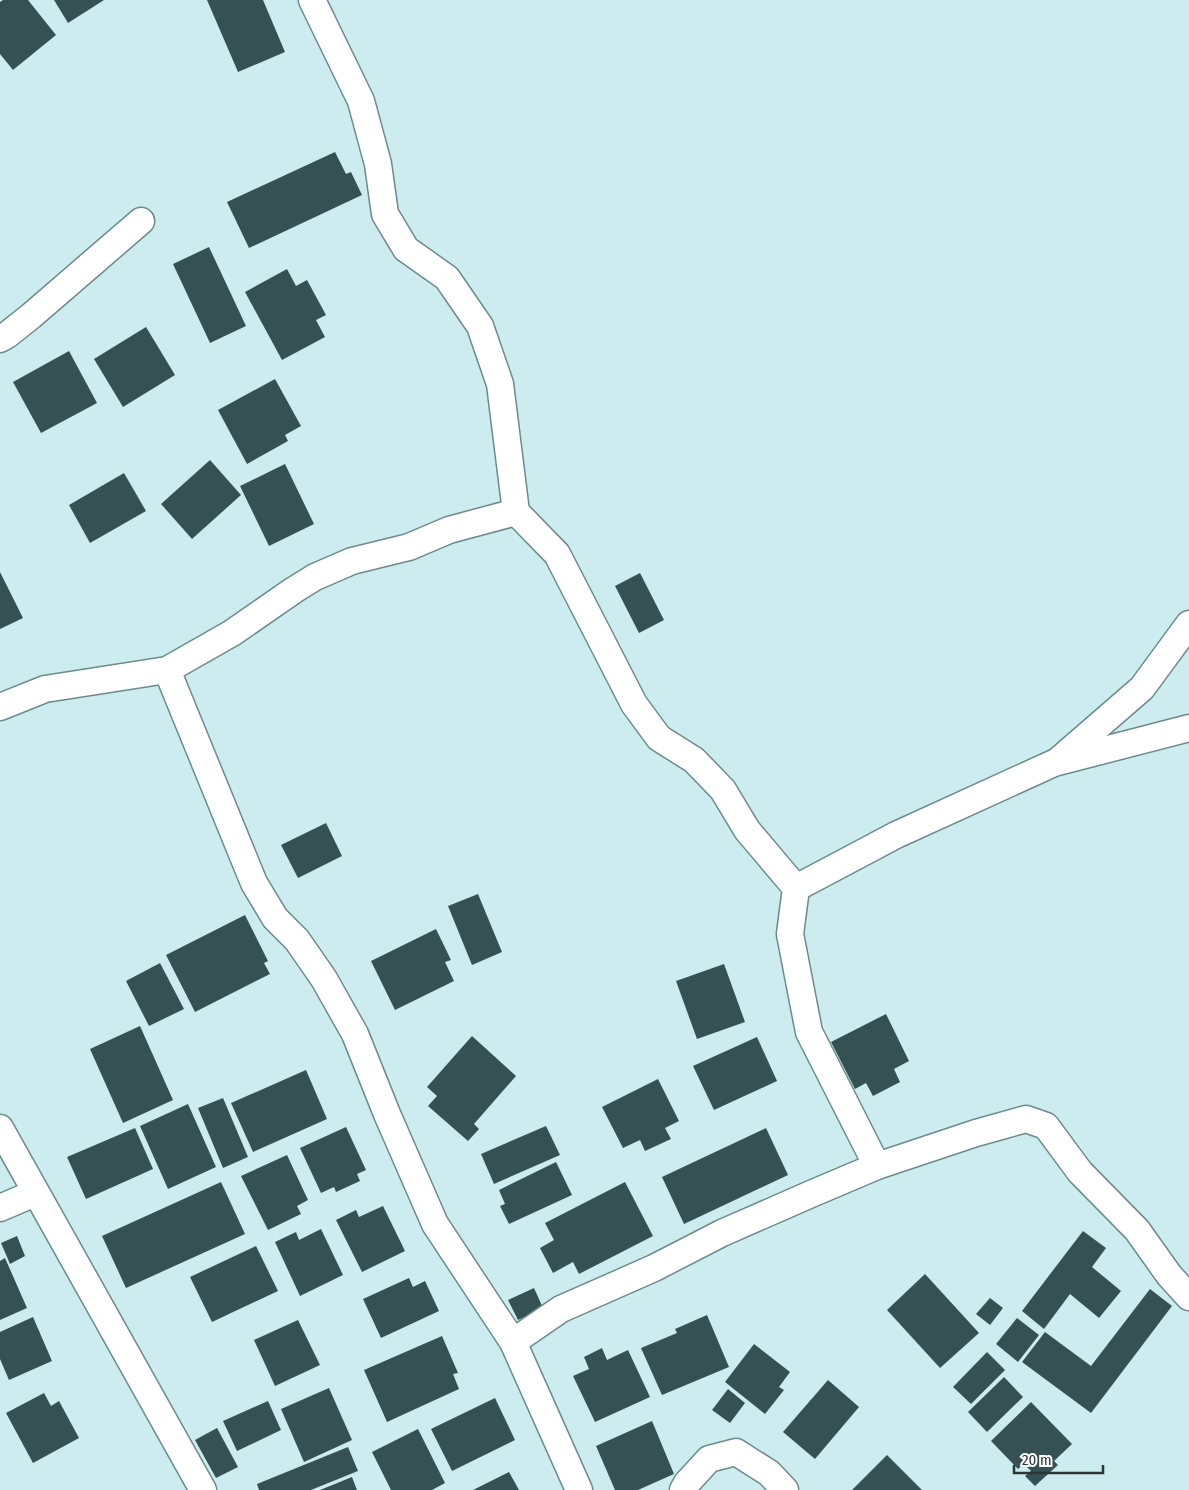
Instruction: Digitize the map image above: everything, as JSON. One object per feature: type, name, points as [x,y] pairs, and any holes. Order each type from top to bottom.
[{"type":"street","points":[[312,0],[361,101],[378,164],[385,214],[406,249],[447,278],[480,326],[500,384],[516,512],[557,554],[634,704],[659,738],[694,760],[723,790],[747,830],[796,888],[790,934],[809,1032],[877,1166]]},
{"type":"street","points":[[0,339],[31,316],[141,221]]},
{"type":"street","points":[[0,707],[45,689],[167,670],[232,632],[294,590],[342,565],[409,547],[449,530],[516,512]]},
{"type":"street","points":[[1054,763],[1142,688],[1189,624]]},
{"type":"street","points":[[167,670],[254,883],[275,918],[296,940],[324,979],[355,1034],[387,1114],[435,1224],[513,1342],[579,1490]]},
{"type":"street","points":[[796,888],[896,835],[1054,763],[1188,727]]},
{"type":"street","points":[[513,1342],[561,1309],[654,1268],[722,1233],[877,1166],[976,1133],[1026,1119],[1046,1126],[1080,1172],[1137,1230],[1169,1275],[1189,1296]]},
{"type":"street","points":[[0,1128],[203,1490]]},
{"type":"street","points":[[0,1208],[36,1193]]},
{"type":"street","points":[[682,1490],[709,1459],[736,1452],[769,1473],[785,1490]]},
{"type":"building","points":[[3,0],[28,0],[56,35],[13,70],[0,54],[0,2]]},
{"type":"building","points":[[54,0],[104,0],[68,23]]},
{"type":"building","points":[[207,0],[263,0],[285,52],[238,72]]},
{"type":"building","points":[[335,152],[346,174],[351,172],[362,195],[249,248],[227,202]]},
{"type":"building","points":[[209,247],[246,326],[210,343],[173,264]]},
{"type":"building","points":[[287,269],[296,286],[307,280],[326,315],[316,320],[325,337],[282,360],[245,292]]},
{"type":"building","points":[[146,327],[175,375],[123,407],[94,359]]},
{"type":"building","points":[[69,351],[97,403],[41,433],[13,382]]},
{"type":"building","points":[[275,379],[301,426],[285,435],[288,441],[247,464],[218,410]]},
{"type":"building","points":[[210,460],[241,495],[192,539],[161,504]]},
{"type":"building","points":[[285,464],[314,524],[269,546],[240,486]]},
{"type":"building","points":[[124,473],[146,511],[90,543],[69,505]]},
{"type":"building","points":[[0,572],[23,618],[0,629]]},
{"type":"building","points":[[640,573],[664,620],[639,633],[615,586]]},
{"type":"building","points":[[326,823],[342,856],[298,878],[281,845]]},
{"type":"building","points":[[478,894],[502,952],[472,965],[448,906]]},
{"type":"building","points":[[245,915],[268,961],[264,963],[270,974],[195,1012],[166,955]]},
{"type":"building","points":[[436,929],[451,960],[445,962],[454,981],[395,1010],[371,961]]},
{"type":"building","points":[[160,963],[184,1009],[149,1026],[126,981]]},
{"type":"building","points":[[724,964],[745,1022],[697,1039],[676,981]]},
{"type":"building","points":[[886,1014],[909,1061],[894,1069],[900,1082],[873,1096],[866,1083],[855,1089],[831,1042]]},
{"type":"building","points":[[140,1026],[173,1100],[123,1123],[90,1049]]},
{"type":"building","points":[[472,1036],[516,1076],[474,1124],[479,1129],[468,1141],[428,1106],[437,1096],[427,1087]]},
{"type":"building","points":[[757,1037],[777,1081],[714,1110],[693,1066]]},
{"type":"building","points":[[306,1070],[327,1119],[253,1152],[231,1103]]},
{"type":"building","points":[[658,1079],[679,1121],[665,1128],[671,1139],[645,1151],[640,1140],[623,1148],[602,1107]]},
{"type":"building","points":[[223,1098],[248,1157],[223,1168],[198,1108]]},
{"type":"building","points":[[188,1104],[216,1167],[168,1189],[140,1126]]},
{"type":"building","points":[[546,1126],[560,1155],[494,1184],[481,1154]]},
{"type":"building","points":[[346,1127],[366,1170],[357,1174],[360,1181],[336,1192],[334,1187],[321,1193],[300,1148]]},
{"type":"building","points":[[135,1128],[153,1169],[86,1199],[67,1157]]},
{"type":"building","points":[[766,1128],[788,1175],[684,1224],[662,1177]]},
{"type":"building","points":[[287,1155],[308,1200],[297,1206],[301,1214],[268,1230],[241,1176]]},
{"type":"building","points":[[556,1162],[572,1195],[509,1224],[500,1206],[505,1204],[499,1190]]},
{"type":"building","points":[[221,1182],[245,1234],[126,1288],[102,1236]]},
{"type":"building","points":[[625,1182],[653,1236],[579,1274],[573,1262],[553,1273],[540,1248],[554,1240],[545,1223]]},
{"type":"building","points":[[383,1206],[405,1251],[362,1272],[336,1220],[356,1210],[359,1217]]},
{"type":"building","points":[[321,1229],[343,1275],[300,1296],[275,1242],[296,1232],[299,1240]]},
{"type":"building","points":[[1083,1231],[1106,1248],[1092,1267],[1121,1291],[1099,1318],[1070,1294],[1044,1329],[1022,1311]]},
{"type":"building","points":[[17,1236],[25,1256],[10,1264],[1,1243]]},
{"type":"building","points":[[256,1246],[278,1291],[212,1322],[190,1277]]},
{"type":"building","points":[[5,1258],[27,1308],[0,1320],[0,1261]]},
{"type":"building","points":[[925,1274],[979,1333],[940,1368],[887,1310]]},
{"type":"building","points":[[409,1278],[413,1287],[425,1281],[439,1311],[381,1338],[363,1299]]},
{"type":"building","points":[[534,1288],[543,1308],[518,1320],[508,1300]]},
{"type":"building","points":[[1150,1289],[1172,1306],[1091,1413],[1022,1362],[1045,1332],[1091,1366]]},
{"type":"building","points":[[990,1298],[1003,1308],[990,1325],[976,1314]]},
{"type":"building","points":[[707,1315],[729,1367],[662,1395],[641,1348],[677,1333],[675,1329]]},
{"type":"building","points":[[33,1317],[52,1361],[9,1380],[0,1359],[0,1332]]},
{"type":"building","points":[[1017,1318],[1039,1335],[1018,1362],[996,1344]]},
{"type":"building","points":[[298,1320],[320,1365],[275,1386],[254,1340]]},
{"type":"building","points":[[442,1336],[458,1373],[453,1374],[459,1389],[387,1422],[364,1370]]},
{"type":"building","points":[[754,1344],[790,1372],[779,1387],[784,1390],[765,1414],[725,1382]]},
{"type":"building","points":[[602,1348],[607,1360],[628,1350],[650,1397],[595,1422],[573,1376],[589,1369],[584,1357]]},
{"type":"building","points":[[987,1352],[1005,1370],[971,1404],[953,1387]]},
{"type":"building","points":[[1004,1377],[1023,1397],[987,1432],[968,1412]]},
{"type":"building","points":[[828,1380],[859,1407],[815,1459],[783,1432]]},
{"type":"building","points":[[329,1388],[352,1440],[304,1462],[281,1409]]},
{"type":"building","points":[[728,1389],[745,1403],[730,1423],[712,1410]]},
{"type":"building","points":[[44,1393],[51,1406],[59,1401],[79,1438],[33,1463],[6,1413]]},
{"type":"building","points":[[495,1398],[515,1440],[452,1471],[431,1429]]},
{"type":"building","points":[[268,1401],[281,1430],[237,1451],[223,1421]]},
{"type":"building","points":[[1031,1402],[1072,1444],[1054,1461],[1058,1465],[1035,1486],[1025,1476],[1031,1471],[1024,1464],[1018,1469],[991,1441]]},
{"type":"building","points":[[652,1421],[674,1474],[638,1490],[615,1490],[596,1446]]},
{"type":"building","points":[[217,1428],[238,1467],[216,1478],[195,1440]]},
{"type":"building","points":[[418,1429],[445,1483],[432,1490],[391,1490],[372,1452]]},
{"type":"building","points":[[348,1447],[358,1471],[311,1490],[259,1490],[257,1484]]},
{"type":"building","points":[[887,1455],[922,1490],[852,1490]]},
{"type":"building","points":[[509,1472],[519,1490],[473,1490]]},
{"type":"building","points":[[352,1477],[357,1490],[320,1490]]}]
